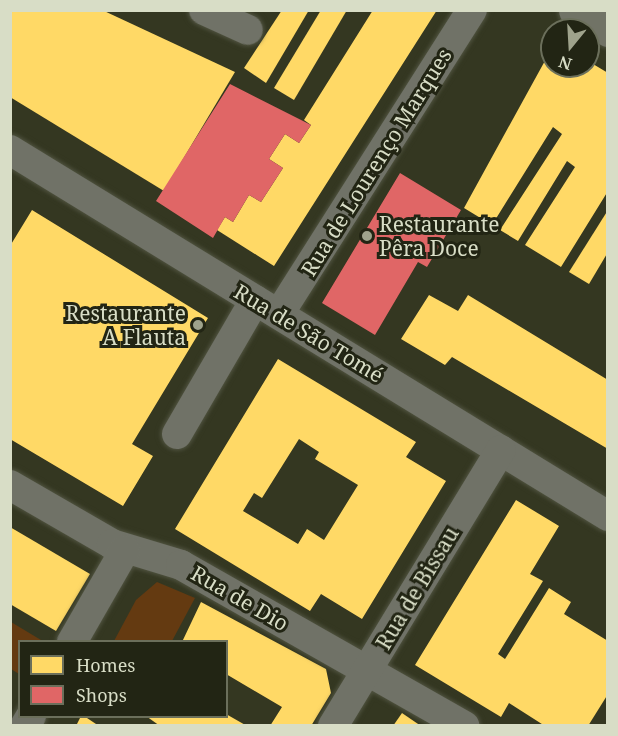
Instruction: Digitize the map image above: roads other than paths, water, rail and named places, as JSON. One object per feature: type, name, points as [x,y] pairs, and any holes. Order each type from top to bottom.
[{"type":"street","points":[[204,10],[248,30]]},
{"type":"street","name":"Rua de Lourenço Marques","points":[[177,434],[472,10]]},
{"type":"street","points":[[575,10],[608,30]]},
{"type":"street","name":"Rua de São Tomé","points":[[13,157],[267,307],[608,516]]},
{"type":"street","name":"Rua de Bissau","points":[[333,726],[501,450]]},
{"type":"street","name":"Rua de Dio","points":[[10,485],[125,550],[182,565],[464,726]]},
{"type":"street","points":[[73,640],[125,550]]},
{"type":"place","name":"Restaurante Pêra Doce","points":[[367,236]]},
{"type":"place","name":"Restaurante A Flauta","points":[[198,325]]}]
